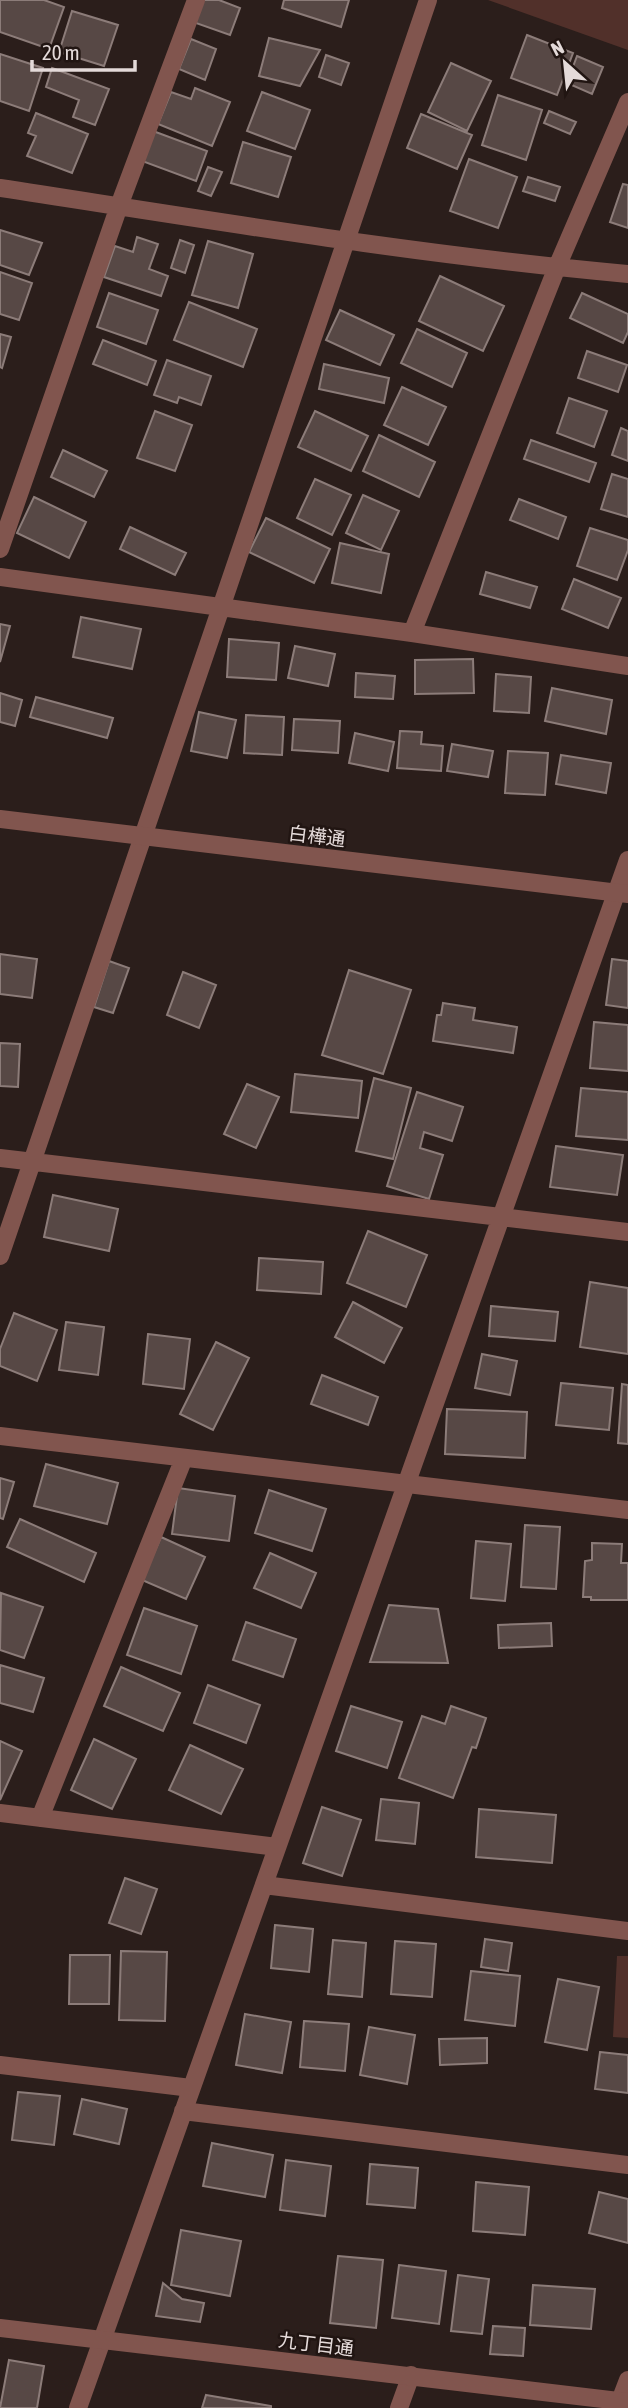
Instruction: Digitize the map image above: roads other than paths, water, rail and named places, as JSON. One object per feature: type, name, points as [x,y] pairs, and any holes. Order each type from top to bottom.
[{"type":"street","points":[[0,549],[119,206],[196,0]]},
{"type":"street","points":[[0,1256],[428,0]]},
{"type":"street","points":[[412,633],[556,267],[628,102]]},
{"type":"street","points":[[0,188],[346,240],[628,274]]},
{"type":"street","points":[[0,577],[412,633],[628,666]]},
{"type":"street","name":"白樺通","points":[[0,818],[622,894]]},
{"type":"street","points":[[78,2408],[501,1217],[622,894],[628,860]]},
{"type":"street","points":[[0,1158],[628,1232]]},
{"type":"street","points":[[0,1436],[628,1510]]},
{"type":"street","points":[[40,1818],[184,1458]]},
{"type":"street","points":[[0,1813],[277,1847]]},
{"type":"street","points":[[264,1885],[628,1931]]},
{"type":"street","points":[[0,2065],[191,2088]]},
{"type":"street","points":[[183,2111],[628,2165]]},
{"type":"street","name":"九丁目通","points":[[0,2328],[624,2401]]},
{"type":"street","points":[[400,2408],[411,2375]]},
{"type":"street","points":[[624,2401],[628,2380]]}]
